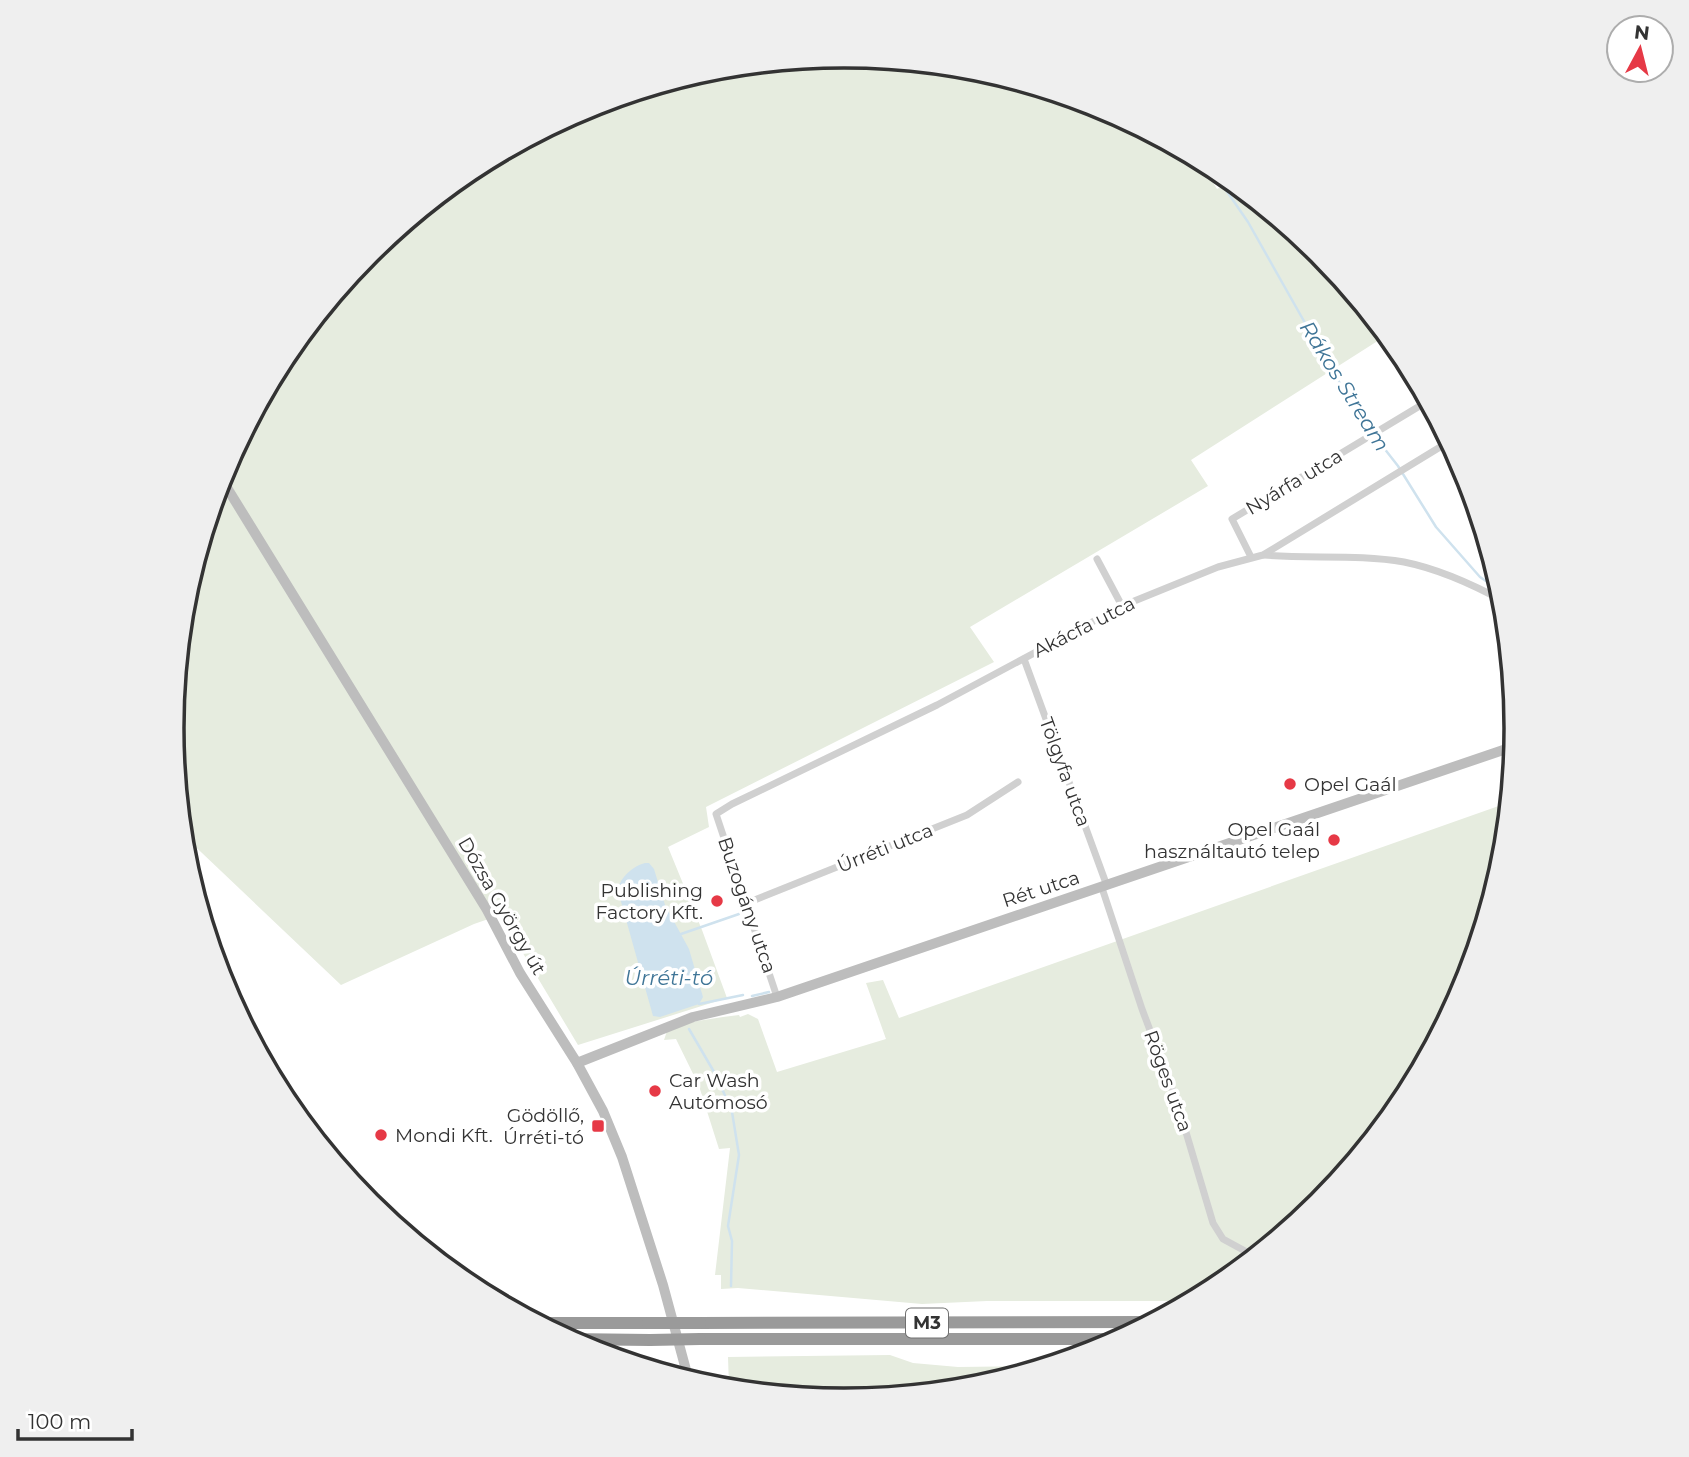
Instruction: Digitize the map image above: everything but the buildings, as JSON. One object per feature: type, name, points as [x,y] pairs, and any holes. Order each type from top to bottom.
[{"type":"highway","name":"M3","points":[[557,1323],[1135,1322]]},
{"type":"highway","name":"M3","points":[[595,1339],[1094,1339]]},
{"type":"main road","name":"Dózsa György út","points":[[229,491],[469,881],[520,973],[577,1063],[603,1111],[622,1157],[687,1369]]},
{"type":"main road","name":"Rét utca","points":[[577,1063],[693,1017],[777,997],[1504,750]]},
{"type":"street","name":"Nyárfa utca","points":[[1251,557],[1233,519],[1420,406]]},
{"type":"street","name":"Akácfa utca","points":[[716,814],[937,705],[1122,606],[1178,582],[1263,555],[1441,446]]},
{"type":"street","points":[[1263,555],[1367,558],[1405,562],[1447,575],[1491,595]]},
{"type":"street","points":[[1097,559],[1122,606]]},
{"type":"street","name":"Tölgyfa utca","points":[[1024,659],[1104,887]]},
{"type":"street","name":"Úrréti utca","points":[[747,903],[967,815],[1018,782]]},
{"type":"street","name":"Buzogány utca","points":[[716,814],[777,997]]},
{"type":"street","name":"Röges utca","points":[[1104,887],[1142,1009],[1177,1102],[1213,1223],[1219,1234],[1228,1242],[1246,1252]]},
{"type":"shaded area","points":[[844,68],[931,74],[973,81],[1057,103],[1097,119],[1137,136],[1211,180],[1217,189],[1221,187],[1280,232],[1341,293],[1378,341],[1191,460],[1208,486],[970,627],[994,662],[706,807],[709,827],[668,847],[727,998],[578,1045],[500,915],[474,924],[341,985],[195,847],[190,815],[184,728],[190,642],[197,600],[219,516],[252,436],[273,398],[321,327],[348,293],[409,232],[478,180],[514,157],[552,136],[632,103],[716,81],[758,74]]},
{"type":"shaded area","points":[[1500,806],[1492,857],[1470,941],[1437,1021],[1393,1095],[1341,1164],[1280,1225],[1211,1277],[1173,1301],[987,1301],[922,1304],[738,1288],[721,1289],[721,1275],[715,1275],[730,1148],[719,1149],[699,1086],[676,1039],[664,1040],[667,1031],[691,1022],[748,1014],[758,1019],[777,1072],[886,1039],[866,983],[883,980],[899,1018]]},
{"type":"shaded area","points":[[890,1355],[913,1363],[958,1367],[1013,1366],[931,1383],[844,1389],[758,1383],[729,1378],[728,1357]]},
{"type":"water","name":"Úrréti-tó","points":[[649,863],[654,869],[665,905],[689,949],[703,997],[699,1004],[660,1017],[653,1016],[618,891],[627,873]]},
{"type":"waterway","name":"Rákos Stream","points":[[1227,191],[1248,222],[1335,376],[1398,466],[1436,527],[1488,582]]},
{"type":"waterway","points":[[681,934],[739,914]]},
{"type":"waterway","points":[[752,996],[769,992]]},
{"type":"waterway","points":[[699,1004],[743,995]]},
{"type":"waterway","points":[[689,1029],[717,1077],[732,1112],[739,1155],[728,1226],[732,1241],[731,1286]]},
{"type":"place","name":"Opel Gaál","points":[[1290,784]]},
{"type":"place","name":"Opel Gaál használtautó telep","points":[[1334,840]]},
{"type":"place","name":"Publishing Factory Kft.","points":[[717,901]]},
{"type":"place","name":"Car Wash Autómosó","points":[[655,1091]]},
{"type":"place","name":"Gödöllő, Úrréti-tó","points":[[598,1126]]},
{"type":"place","name":"Mondi Kft.","points":[[381,1135]]}]
